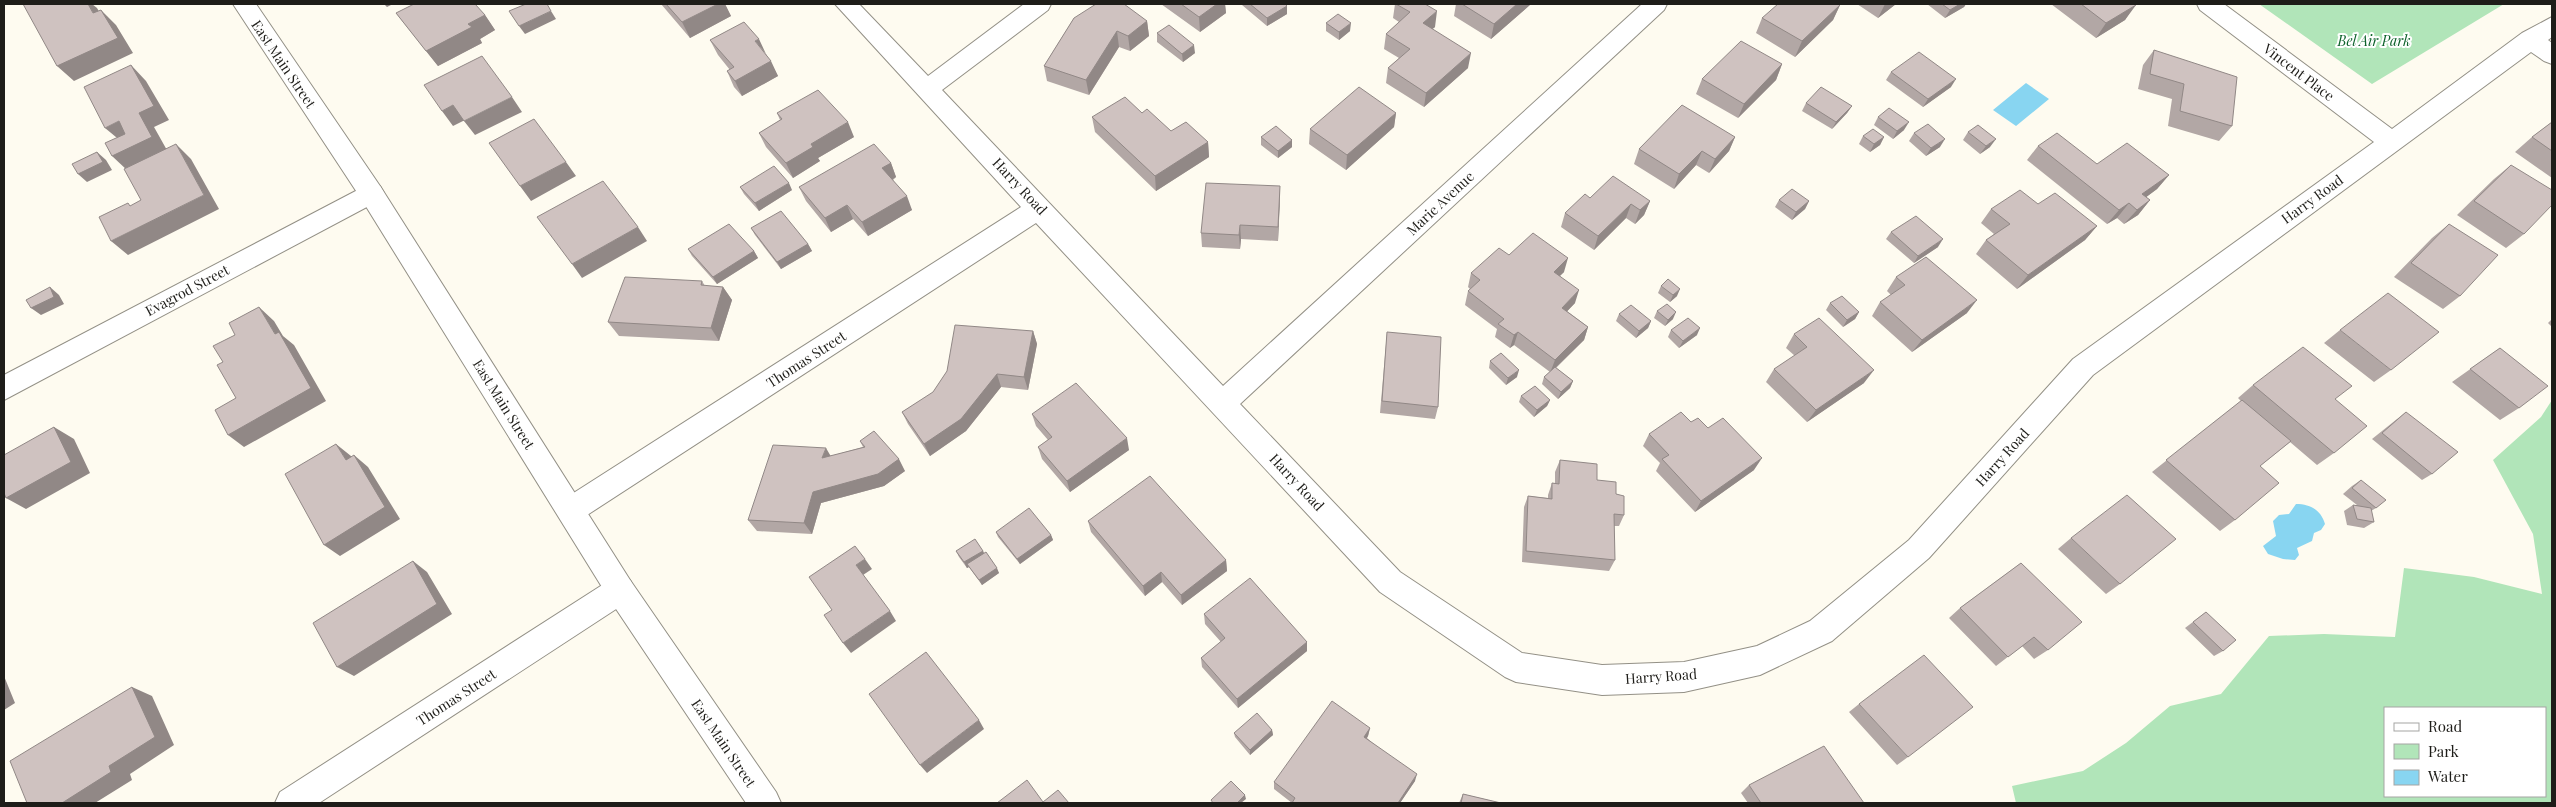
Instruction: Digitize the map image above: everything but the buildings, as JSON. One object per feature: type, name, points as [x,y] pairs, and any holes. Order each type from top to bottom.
[{"type":"street","name":"East Main Street","points":[[244,4],[371,193],[620,590],[765,803]]},
{"type":"street","name":"Harry Road","points":[[846,4],[1390,582],[1516,667],[1602,680],[1684,677],[1760,660],[1821,631],[1919,549],[2083,367],[2530,39],[2552,25]]},
{"type":"street","points":[[927,89],[1040,4]]},
{"type":"street","name":"Marie Avenue","points":[[1223,403],[1656,4]]},
{"type":"street","name":"Vincent Place","points":[[2208,4],[2391,141]]},
{"type":"street","points":[[2530,39],[2552,55]]},
{"type":"street","name":"Evagrod Street","points":[[4,388],[371,193]]},
{"type":"street","name":"Thomas Street","points":[[571,510],[1040,208]]},
{"type":"street","name":"Thomas Street","points":[[291,803],[620,590]]},
{"type":"green space","name":"Bel Air Park","points":[[2259,4],[2504,4],[2372,84]]},
{"type":"green space","points":[[2552,400],[2552,803],[2016,803],[2012,786],[2083,771],[2126,743],[2170,706],[2221,694],[2269,636],[2324,634],[2395,637],[2404,568],[2474,577],[2542,594],[2533,534],[2493,460],[2541,417]]},
{"type":"water","points":[[2026,83],[2049,99],[2016,126],[1993,110]]},
{"type":"water","points":[[2296,504],[2306,505],[2314,509],[2321,515],[2325,524],[2321,530],[2314,533],[2312,541],[2297,548],[2299,555],[2295,560],[2283,559],[2268,554],[2263,546],[2276,536],[2273,521],[2279,515],[2289,514]]}]
